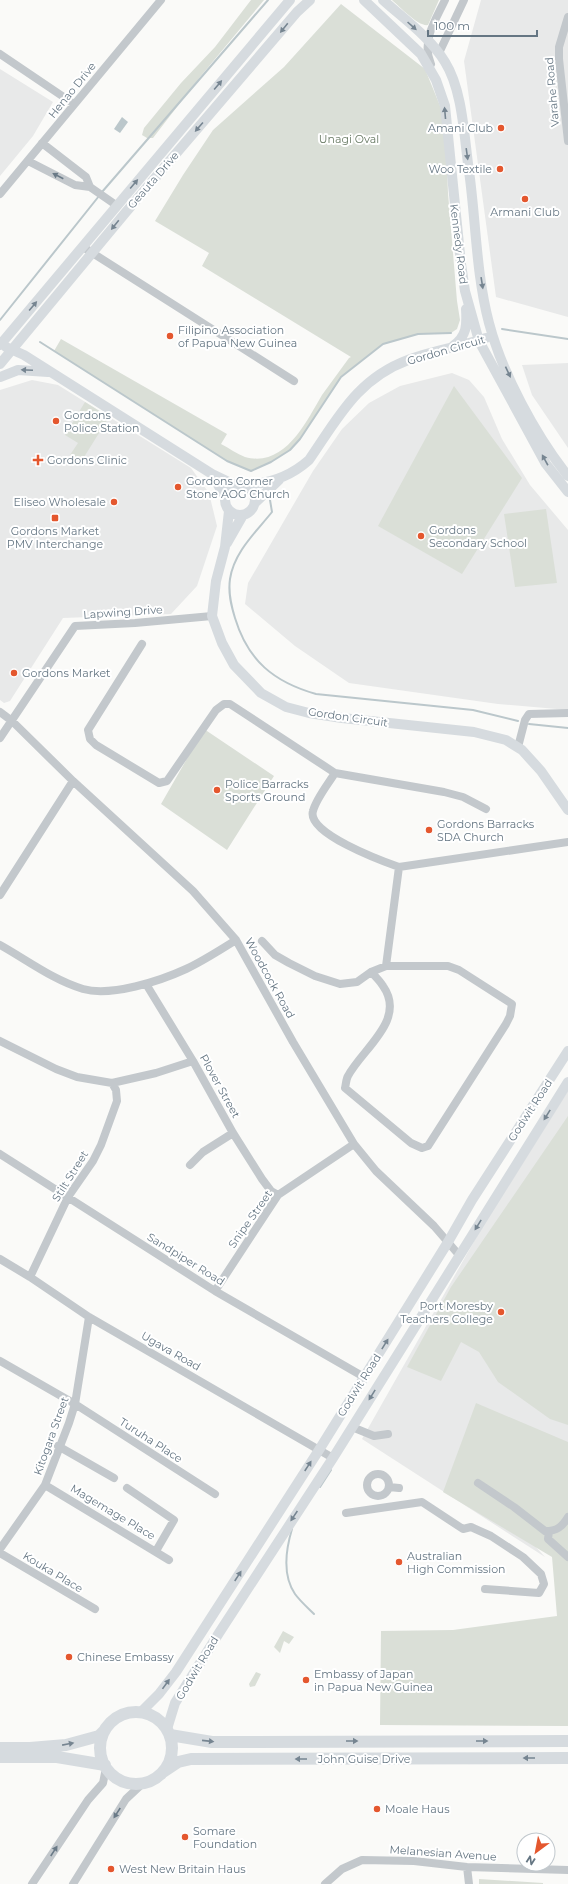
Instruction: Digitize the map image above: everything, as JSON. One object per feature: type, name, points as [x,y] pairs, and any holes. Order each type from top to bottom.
[{"type":"highway","points":[[0,1748],[30,1748],[66,1745],[99,1736],[112,1721],[125,1714],[140,1713],[158,1719],[168,1732],[172,1745],[172,1755],[169,1764],[154,1780],[142,1784],[132,1784],[113,1776],[106,1767],[101,1756],[101,1742],[106,1729],[112,1721]]},
{"type":"highway","name":"John Guise Drive","points":[[168,1732],[212,1742],[568,1741]]},
{"type":"highway","points":[[0,1757],[57,1757],[106,1767]]},
{"type":"highway","name":"John Guise Drive","points":[[163,1772],[178,1762],[191,1760],[568,1758]]},
{"type":"main road","name":"Geauta Drive","points":[[1,344],[83,247],[113,203],[290,0]]},
{"type":"main road","name":"Geauta Drive","points":[[0,364],[296,12],[310,0]]},
{"type":"main road","name":"Kennedy Road","points":[[364,0],[421,54],[436,80],[445,106],[453,200],[465,291],[479,341],[498,372],[517,412],[546,464],[568,492]]},
{"type":"main road","name":"Kennedy Road","points":[[384,0],[427,39],[439,53],[450,72],[461,115],[474,208],[478,253],[489,323],[503,362],[532,420],[548,449],[568,476]]},
{"type":"main road","points":[[452,348],[461,340],[467,322],[465,291]]},
{"type":"main road","points":[[22,336],[21,343],[24,355]]},
{"type":"main road","name":"Gordon Circuit","points":[[240,485],[260,484],[280,478],[301,467],[309,460],[344,407],[357,393],[378,376],[409,359],[493,336]]},
{"type":"main road","points":[[1,344],[24,355],[212,474],[253,491],[256,502],[252,511],[243,515],[229,511],[226,505],[225,497],[212,474]]},
{"type":"main road","points":[[452,348],[474,349],[491,362],[498,372]]},
{"type":"main road","points":[[0,376],[18,370],[42,371],[54,374]]},
{"type":"main road","name":"Gordon Circuit","points":[[256,502],[280,478]]},
{"type":"main road","points":[[225,497],[228,491],[240,485]]},
{"type":"main road","name":"Gordon Circuit","points":[[229,511],[225,546],[216,581],[212,616],[222,643],[234,665],[261,693],[286,707],[342,718],[474,732],[506,740],[518,747],[541,771],[568,810]]},
{"type":"main road","name":"Gordon Circuit","points":[[225,546],[243,515]]},
{"type":"main road","name":"Godwit Road","points":[[140,1713],[159,1694],[176,1672],[319,1450],[448,1242],[472,1200],[568,1051]]},
{"type":"main road","name":"Godwit Road","points":[[168,1732],[175,1703],[333,1458],[568,1082]]},
{"type":"street","name":"Henao Drive","points":[[0,194],[161,0]]},
{"type":"street","points":[[436,80],[436,75],[427,56],[427,39],[445,0]]},
{"type":"street","points":[[439,53],[464,0]]},
{"type":"street","name":"Varahe Road","points":[[568,17],[559,47],[568,141]]},
{"type":"street","points":[[0,54],[74,104]]},
{"type":"street","points":[[42,143],[86,177],[90,187]]},
{"type":"street","points":[[28,161],[76,185],[90,187],[113,203]]},
{"type":"street","points":[[83,247],[294,381]]},
{"type":"street","name":"Lapwing Drive","points":[[0,738],[75,626],[135,623],[212,616]]},
{"type":"street","points":[[142,644],[88,730],[90,739],[96,746],[159,783],[164,783],[216,710],[224,704],[230,704],[334,773],[444,792],[463,797],[486,809]]},
{"type":"street","name":"Woodcock Road","points":[[0,712],[12,721],[73,781],[193,891],[236,940],[293,1042],[354,1144],[376,1171],[434,1226],[459,1255]]},
{"type":"street","points":[[518,747],[525,720],[529,714],[568,713]]},
{"type":"street","points":[[334,773],[312,812],[314,820],[320,828],[336,839],[380,860],[399,867],[568,842]]},
{"type":"street","points":[[0,895],[73,781]]},
{"type":"street","points":[[386,966],[399,867]]},
{"type":"street","points":[[0,945],[29,963],[84,989],[108,990],[146,984],[186,969],[236,940]]},
{"type":"street","points":[[262,941],[275,955],[315,976],[340,984],[356,982],[371,972],[386,966],[448,966],[459,970],[512,1004],[510,1016],[506,1024],[428,1146],[422,1148],[411,1143],[345,1088],[347,1077],[382,1029],[391,1014],[390,1000],[384,986],[371,972]]},
{"type":"street","name":"Plover Street","points":[[146,984],[193,1061],[233,1133],[267,1186],[278,1195]]},
{"type":"street","points":[[0,1041],[56,1069],[77,1077],[112,1083],[156,1073],[193,1061]]},
{"type":"street","name":"Stilt Street","points":[[30,1276],[68,1197],[93,1161],[109,1125],[117,1101],[116,1090],[112,1083]]},
{"type":"street","points":[[190,1165],[203,1152],[233,1133]]},
{"type":"street","name":"Snipe Street","points":[[215,1291],[278,1195],[354,1144]]},
{"type":"street","name":"Sandpiper Road","points":[[0,1154],[215,1291],[364,1377]]},
{"type":"street","name":"Ugava Road","points":[[0,1259],[30,1276],[89,1317],[333,1458]]},
{"type":"street","name":"Kitogara Street","points":[[0,1549],[45,1485],[58,1446],[75,1404],[89,1317]]},
{"type":"street","name":"Turuha Place","points":[[0,1362],[75,1404],[215,1494]]},
{"type":"street","points":[[352,1427],[374,1436],[388,1434]]},
{"type":"street","points":[[58,1446],[114,1478]]},
{"type":"street","points":[[373,1475],[383,1475],[388,1480],[389,1487],[386,1492],[378,1496],[372,1494],[367,1486],[368,1480],[373,1475]]},
{"type":"street","points":[[478,1483],[514,1507],[540,1529],[549,1531],[559,1529],[564,1525],[568,1517]]},
{"type":"street","name":"Magemage Place","points":[[45,1485],[169,1560]]},
{"type":"street","points":[[389,1487],[399,1488]]},
{"type":"street","points":[[127,1488],[174,1520],[156,1551]]},
{"type":"street","points":[[378,1496],[381,1507]]},
{"type":"street","points":[[346,1513],[422,1502],[463,1528],[470,1527],[491,1536],[523,1557],[541,1574],[544,1584],[539,1593],[485,1589]]},
{"type":"street","points":[[549,1531],[548,1539],[568,1557]]},
{"type":"street","name":"Kouka Place","points":[[0,1553],[95,1609]]},
{"type":"street","points":[[32,1884],[88,1800],[103,1784],[106,1767]]},
{"type":"street","points":[[73,1884],[126,1799],[142,1784]]},
{"type":"street","name":"Melanesian Avenue","points":[[325,1884],[342,1869],[362,1860],[414,1862],[467,1867],[568,1870]]},
{"type":"street","points":[[467,1867],[469,1884]]},
{"type":"shaded area","points":[[481,0],[568,0],[568,317],[496,297],[464,61]]},
{"type":"shaded area","points":[[0,69],[53,102],[33,136],[0,176]]},
{"type":"shaded area","points":[[122,117],[128,122],[120,133],[114,129]]},
{"type":"shaded area","points":[[568,363],[568,448],[532,395],[522,365]]},
{"type":"shaded area","name":"Gordons Secondary School","points":[[452,373],[469,380],[484,397],[502,439],[530,485],[568,530],[568,710],[498,704],[349,683],[295,646],[245,604],[248,583],[313,471],[342,429],[369,403],[400,386]]},
{"type":"shaded area","points":[[32,380],[58,385],[191,468],[209,493],[217,526],[197,586],[171,614],[63,618],[10,701],[4,703],[0,700],[0,390]]},
{"type":"shaded area","name":"Port Moresby Teachers College","points":[[568,1091],[568,1500],[535,1546],[545,1557],[362,1439],[506,1185]]},
{"type":"green space","points":[[251,0],[264,0],[200,77],[153,138],[147,138],[142,135],[144,128],[181,83],[215,47]]},
{"type":"green space","points":[[392,0],[439,0],[428,25],[424,25],[415,20]]},
{"type":"green space","name":"Unagi Oval","points":[[341,4],[425,69],[445,118],[448,193],[460,320],[457,329],[451,333],[418,334],[383,344],[341,377],[300,439],[290,450],[271,462],[251,471],[227,461],[54,351],[61,339],[227,434],[221,444],[245,457],[259,459],[272,456],[283,449],[292,440],[309,418],[322,395],[351,357],[202,266],[209,253],[155,221],[213,130],[284,67]]},
{"type":"green space","points":[[454,386],[522,478],[462,574],[378,526]]},
{"type":"green space","points":[[85,402],[109,417],[81,462],[70,455],[78,443],[65,435]]},
{"type":"green space","points":[[546,509],[557,583],[515,587],[504,514]]},
{"type":"green space","name":"Police Barracks Sports Ground","points":[[204,729],[274,776],[227,850],[161,804]]},
{"type":"green space","points":[[568,1116],[568,1425],[550,1419],[498,1382],[479,1352],[461,1342],[441,1381],[407,1367],[451,1287]]},
{"type":"green space","points":[[476,1403],[568,1442],[568,1726],[380,1725],[381,1631],[453,1630],[557,1616],[552,1557],[443,1492]]},
{"type":"green space","points":[[283,1631],[294,1637],[289,1644],[284,1641],[280,1653],[274,1647]]},
{"type":"green space","points":[[256,1672],[261,1674],[255,1686],[250,1687],[249,1684]]},
{"type":"green space","points":[[479,1879],[543,1883],[543,1884],[479,1884]]},
{"type":"waterway","points":[[102,192],[268,0]]},
{"type":"waterway","points":[[0,320],[99,196]]},
{"type":"waterway","points":[[502,329],[568,339]]},
{"type":"waterway","points":[[40,342],[227,461],[251,471],[271,462],[290,450],[300,439],[341,377],[383,344],[418,334],[451,333]]},
{"type":"waterway","points":[[270,500],[272,512],[241,551],[232,569],[229,584],[231,604],[240,633],[255,658],[265,668],[287,683],[316,694],[473,710],[518,721]]},
{"type":"waterway","points":[[529,724],[568,728]]},
{"type":"waterway","points":[[320,1487],[331,1470]]},
{"type":"waterway","points":[[292,1529],[286,1562],[288,1579],[295,1594],[314,1614]]},
{"type":"place","name":"Amani Club","points":[[501,128]]},
{"type":"place","name":"Woo Textile","points":[[500,169]]},
{"type":"place","name":"Armani Club","points":[[525,199]]},
{"type":"place","name":"Filipino Association of Papua New Guinea","points":[[170,336]]},
{"type":"place","name":"Gordons Police Station","points":[[56,421]]},
{"type":"place","name":"Gordons Clinic","points":[[38,460]]},
{"type":"place","name":"Gordons Corner Stone AOG Church","points":[[178,487]]},
{"type":"place","name":"Eliseo Wholesale","points":[[114,502]]},
{"type":"place","name":"Gordons Market PMV Interchange","points":[[55,518]]},
{"type":"place","name":"Gordons Secondary School","points":[[421,536]]},
{"type":"place","name":"Gordons Market","points":[[14,673]]},
{"type":"place","name":"Police Barracks Sports Ground","points":[[217,790]]},
{"type":"place","name":"Gordons Barracks SDA Church","points":[[429,830]]},
{"type":"place","name":"Port Moresby Teachers College","points":[[501,1312]]},
{"type":"place","name":"Australian High Commission","points":[[399,1562]]},
{"type":"place","name":"Chinese Embassy","points":[[69,1657]]},
{"type":"place","name":"Embassy of Japan in Papua New Guinea","points":[[306,1680]]},
{"type":"place","name":"Moale Haus","points":[[377,1809]]},
{"type":"place","name":"Somare Foundation","points":[[185,1837]]},
{"type":"place","name":"West New Britain Haus","points":[[111,1869]]}]
